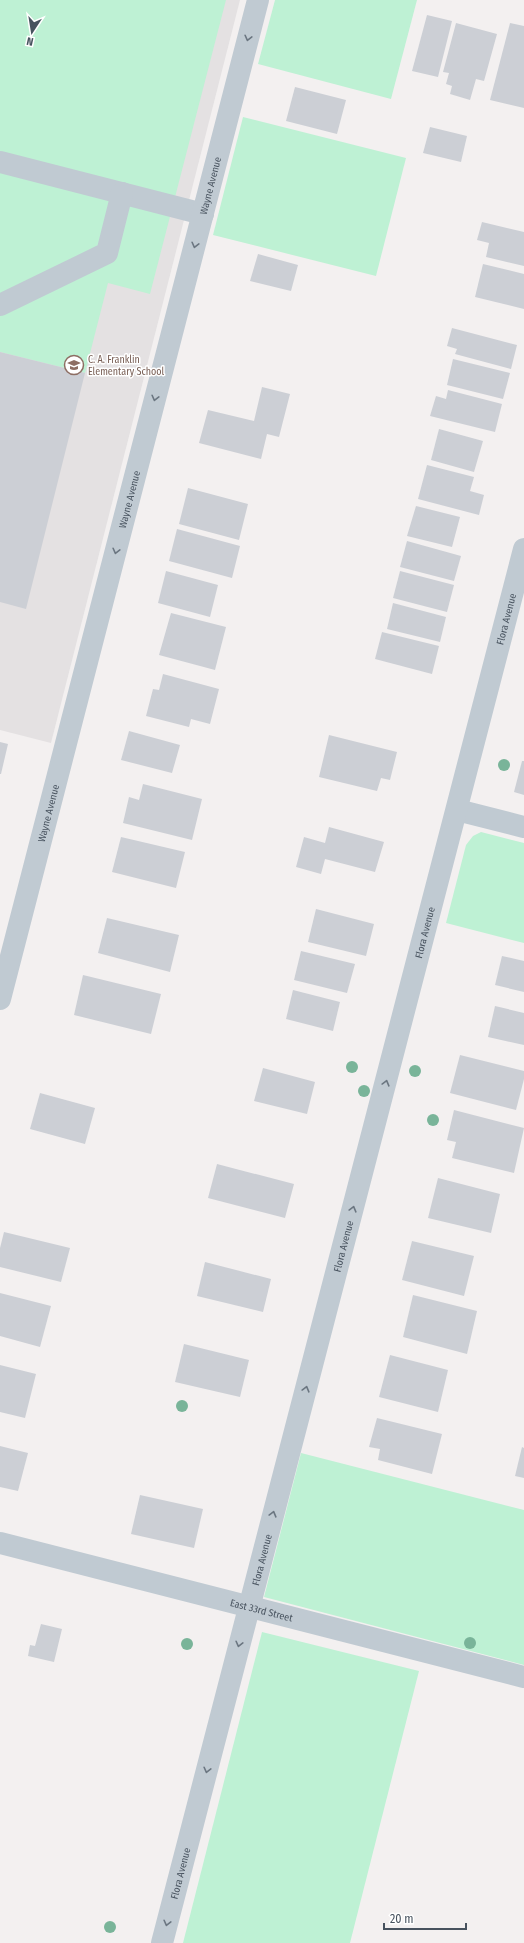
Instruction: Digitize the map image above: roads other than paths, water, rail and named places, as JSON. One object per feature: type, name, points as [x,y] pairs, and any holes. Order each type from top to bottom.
[{"type":"street","name":"Wayne Avenue","points":[[0,999],[258,0]]},
{"type":"street","points":[[0,162],[203,214]]},
{"type":"street","points":[[0,305],[107,253],[122,193]]},
{"type":"street","name":"Flora Avenue","points":[[162,1943],[524,549]]},
{"type":"street","points":[[457,810],[524,827]]},
{"type":"street","name":"East 33rd Street","points":[[0,1543],[524,1677]]},
{"type":"place","name":"C. A. Franklin Elementary School","points":[[74,365]]}]
